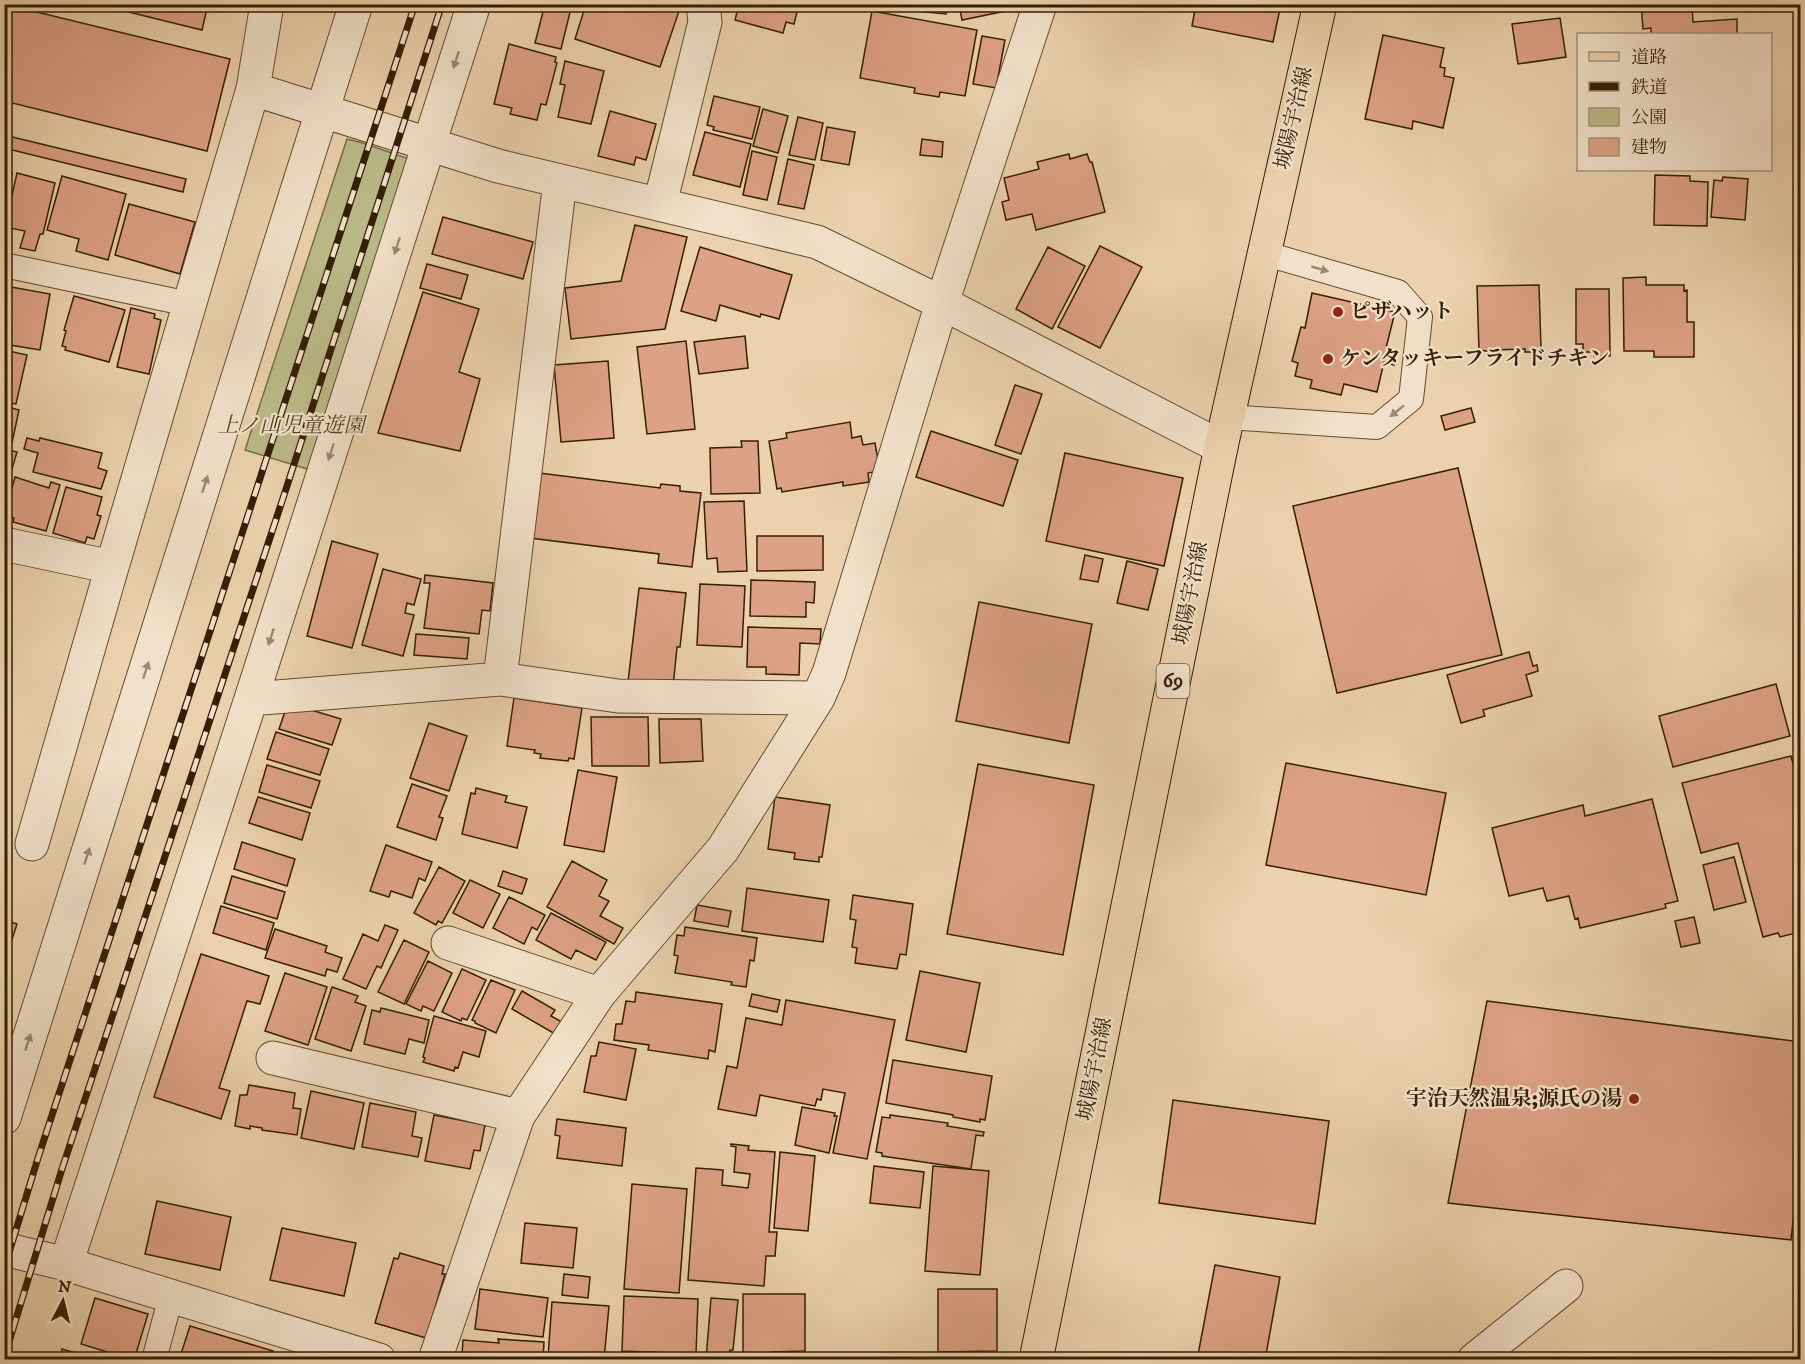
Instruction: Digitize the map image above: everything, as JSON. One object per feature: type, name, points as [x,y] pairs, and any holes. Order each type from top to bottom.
[{"type":"main road","name":"城陽宇治線","points":[[1036,1359],[1224,432],[1320,4]]},
{"type":"street","points":[[32,844],[253,89],[267,4]]},
{"type":"street","points":[[4,1118],[356,4]]},
{"type":"street","points":[[66,1264],[251,699],[474,4]]},
{"type":"street","points":[[660,204],[705,22],[704,4]]},
{"type":"street","points":[[435,1359],[518,1116],[600,994],[723,849],[818,698],[829,674],[942,303],[1040,4]]},
{"type":"street","points":[[253,89],[498,166],[817,242],[942,303],[1224,432]]},
{"type":"street","points":[[500,679],[560,181]]},
{"type":"street","points":[[4,544],[112,567]]},
{"type":"street","points":[[251,699],[500,679],[618,696],[818,698]]},
{"type":"street","points":[[448,943],[600,994]]},
{"type":"street","points":[[273,1058],[518,1116]]},
{"type":"street","points":[[4,1249],[66,1264],[379,1359]]},
{"type":"street","points":[[1474,1359],[1566,1286]]},
{"type":"lane","points":[[1224,432],[1377,427],[1411,399],[1419,317],[1398,292],[1263,254]]},
{"type":"lane","points":[[4,265],[189,304]]},
{"type":"lane","points":[[153,1359],[171,1296]]},
{"type":"green space","name":"上ノ山児童遊園","points":[[347,139],[412,160],[314,471],[245,450]]},
{"type":"building","points":[[4,4],[230,59],[207,151],[4,101]]},
{"type":"building","points":[[109,4],[208,4],[202,30],[108,7]]},
{"type":"building","points":[[545,4],[572,4],[561,49],[535,43]]},
{"type":"building","points":[[586,4],[669,4],[680,8],[660,67],[575,39]]},
{"type":"building","points":[[739,4],[799,4],[794,24],[786,22],[783,33],[735,20]]},
{"type":"building","points":[[896,4],[947,4],[946,14],[896,9]]},
{"type":"building","points":[[959,4],[1019,4],[1020,8],[962,20]]},
{"type":"building","points":[[1196,4],[1281,4],[1273,42],[1192,26]]},
{"type":"building","points":[[1641,4],[1692,4],[1693,22],[1737,19],[1737,33],[1651,33],[1651,28],[1643,29]]},
{"type":"building","points":[[872,11],[977,30],[965,96],[940,92],[939,97],[914,93],[915,88],[860,78]]},
{"type":"building","points":[[1560,18],[1566,57],[1518,64],[1512,24]]},
{"type":"building","points":[[1383,35],[1444,48],[1440,67],[1445,68],[1444,76],[1454,78],[1443,128],[1413,121],[1412,129],[1365,119]]},
{"type":"building","points":[[982,36],[1005,40],[996,88],[973,84]]},
{"type":"building","points":[[509,44],[556,57],[555,62],[557,63],[546,105],[541,104],[537,120],[510,114],[512,108],[494,104]]},
{"type":"building","points":[[565,61],[604,71],[591,124],[558,117],[565,85],[560,84]]},
{"type":"building","points":[[714,96],[760,107],[752,139],[713,130],[714,127],[707,125]]},
{"type":"building","points":[[763,109],[788,116],[778,153],[753,146]]},
{"type":"building","points":[[610,111],[656,124],[646,160],[636,157],[634,165],[598,156]]},
{"type":"building","points":[[798,117],[823,123],[815,160],[789,155]]},
{"type":"building","points":[[827,127],[855,132],[849,165],[821,160]]},
{"type":"building","points":[[705,132],[751,144],[740,187],[693,175]]},
{"type":"building","points":[[4,135],[186,179],[183,192],[4,148]]},
{"type":"building","points":[[922,139],[943,142],[942,157],[920,155]]},
{"type":"building","points":[[752,151],[777,157],[767,200],[743,195]]},
{"type":"building","points":[[1069,154],[1070,159],[1087,154],[1092,162],[1105,212],[1036,230],[1032,214],[1006,220],[1002,202],[1009,200],[1004,178],[1039,169],[1037,162]]},
{"type":"building","points":[[788,159],[814,165],[804,209],[778,204]]},
{"type":"building","points":[[4,171],[12,173],[4,206]]},
{"type":"building","points":[[17,173],[55,183],[43,234],[40,234],[35,251],[20,248],[25,231],[5,227]]},
{"type":"building","points":[[1655,175],[1690,176],[1690,181],[1708,182],[1707,226],[1654,225]]},
{"type":"building","points":[[62,176],[126,194],[108,260],[76,251],[79,239],[47,230]]},
{"type":"building","points":[[1723,177],[1748,179],[1745,220],[1711,217],[1714,180],[1722,181]]},
{"type":"building","points":[[129,204],[195,222],[180,274],[115,255]]},
{"type":"building","points":[[443,217],[533,242],[523,279],[432,254]]},
{"type":"building","points":[[635,225],[687,237],[665,329],[571,339],[565,288],[621,281]]},
{"type":"building","points":[[1100,246],[1142,267],[1100,348],[1058,327]]},
{"type":"building","points":[[700,247],[792,275],[779,319],[761,314],[760,317],[720,305],[716,321],[681,311]]},
{"type":"building","points":[[1048,247],[1085,266],[1052,329],[1016,309]]},
{"type":"building","points":[[427,264],[468,275],[461,299],[420,288]]},
{"type":"building","points":[[1646,277],[1646,285],[1684,285],[1684,291],[1687,290],[1687,322],[1694,322],[1694,357],[1654,357],[1654,351],[1624,351],[1623,278]]},
{"type":"building","points":[[1539,285],[1541,349],[1536,349],[1536,352],[1525,352],[1525,349],[1492,350],[1492,352],[1479,350],[1477,286]]},
{"type":"building","points":[[11,287],[50,294],[40,350],[4,344],[4,324]]},
{"type":"building","points":[[1576,289],[1609,289],[1610,356],[1594,356],[1594,352],[1583,352],[1583,344],[1576,344]]},
{"type":"building","points":[[423,292],[479,309],[459,372],[480,379],[460,451],[378,433]]},
{"type":"building","points":[[1312,293],[1395,312],[1386,348],[1397,351],[1394,365],[1384,362],[1377,392],[1344,384],[1341,395],[1310,388],[1312,380],[1295,376],[1298,363],[1292,361],[1301,327],[1305,328]]},
{"type":"building","points":[[74,296],[125,310],[109,362],[65,350],[66,347],[62,346]]},
{"type":"building","points":[[131,308],[155,314],[154,318],[161,320],[149,374],[117,367]]},
{"type":"building","points":[[745,336],[748,368],[699,374],[694,342]]},
{"type":"building","points":[[686,341],[695,429],[647,434],[637,347]]},
{"type":"building","points":[[4,350],[27,355],[16,404],[4,402]]},
{"type":"building","points":[[608,361],[614,438],[561,442],[554,365]]},
{"type":"building","points":[[1015,385],[1042,394],[1021,454],[995,445]]},
{"type":"building","points":[[4,406],[19,410],[12,443],[4,442]]},
{"type":"building","points":[[1471,408],[1475,422],[1445,430],[1441,416]]},
{"type":"building","points":[[850,422],[852,438],[861,436],[863,445],[875,443],[880,471],[868,473],[869,482],[843,486],[843,482],[782,492],[781,488],[777,489],[769,441],[787,438],[786,433]]},
{"type":"building","points":[[931,431],[1018,460],[1003,506],[916,477]]},
{"type":"building","points":[[27,438],[39,441],[40,438],[102,453],[98,468],[107,471],[101,489],[33,472],[38,453],[24,449]]},
{"type":"building","points":[[741,441],[758,441],[760,493],[711,494],[710,448],[742,447]]},
{"type":"building","points":[[4,449],[17,452],[4,495]]},
{"type":"building","points":[[1065,453],[1183,478],[1164,566],[1046,541]]},
{"type":"building","points":[[1458,468],[1502,655],[1337,693],[1293,506]]},
{"type":"building","points":[[539,473],[660,488],[661,484],[680,486],[680,491],[701,493],[692,567],[658,563],[659,554],[530,538]]},
{"type":"building","points":[[15,477],[49,488],[51,482],[60,485],[46,531],[13,522],[14,518],[4,516]]},
{"type":"building","points":[[66,487],[102,497],[97,515],[101,516],[94,539],[87,537],[85,543],[53,533]]},
{"type":"building","points":[[744,501],[747,571],[718,572],[717,558],[707,559],[704,502]]},
{"type":"building","points":[[757,536],[823,536],[823,570],[757,571]]},
{"type":"building","points":[[332,541],[378,554],[352,648],[307,636]]},
{"type":"building","points":[[1085,555],[1103,559],[1098,582],[1080,579]]},
{"type":"building","points":[[1127,561],[1158,569],[1148,610],[1117,603]]},
{"type":"building","points":[[383,569],[421,579],[414,605],[407,603],[405,613],[414,615],[403,656],[362,645]]},
{"type":"building","points":[[425,575],[493,583],[490,611],[482,610],[479,634],[424,628],[430,583],[424,583]]},
{"type":"building","points":[[751,580],[815,582],[814,603],[806,602],[806,617],[750,616]]},
{"type":"building","points":[[700,584],[745,586],[742,647],[697,645]]},
{"type":"building","points":[[639,588],[686,593],[673,687],[628,682]]},
{"type":"building","points":[[979,602],[1092,624],[1069,743],[956,721]]},
{"type":"building","points":[[748,627],[821,629],[820,644],[800,643],[799,675],[766,674],[766,667],[747,667]]},
{"type":"building","points":[[416,634],[469,638],[467,659],[414,655]]},
{"type":"building","points":[[1529,652],[1533,666],[1537,665],[1538,671],[1526,675],[1532,696],[1483,710],[1485,716],[1461,723],[1447,675]]},
{"type":"building","points":[[1776,684],[1790,736],[1673,767],[1659,716]]},
{"type":"building","points":[[514,698],[582,708],[574,759],[569,758],[568,761],[540,758],[541,754],[534,753],[535,750],[507,746]]},
{"type":"building","points":[[288,703],[341,719],[332,745],[279,729]]},
{"type":"building","points":[[591,717],[648,717],[649,766],[592,766]]},
{"type":"building","points":[[659,719],[701,719],[703,761],[660,763]]},
{"type":"building","points":[[429,723],[467,736],[449,791],[410,778]]},
{"type":"building","points":[[276,732],[329,749],[320,775],[267,759]]},
{"type":"building","points":[[1791,756],[1800,791],[1800,932],[1780,937],[1778,933],[1763,937],[1738,843],[1701,853],[1682,783]]},
{"type":"building","points":[[1286,763],[1446,793],[1426,895],[1266,865]]},
{"type":"building","points":[[978,764],[1094,785],[1063,955],[947,934]]},
{"type":"building","points":[[267,765],[320,781],[311,808],[259,792]]},
{"type":"building","points":[[578,770],[617,777],[604,852],[564,845]]},
{"type":"building","points":[[412,784],[447,796],[439,817],[443,818],[436,840],[397,827]]},
{"type":"building","points":[[476,788],[507,796],[505,802],[527,807],[517,848],[462,834],[471,793],[475,794]]},
{"type":"building","points":[[258,797],[310,813],[302,840],[249,823]]},
{"type":"building","points":[[775,797],[830,805],[822,857],[819,857],[819,862],[794,859],[795,853],[768,849]]},
{"type":"building","points":[[1652,799],[1678,901],[1665,904],[1666,908],[1580,928],[1578,918],[1575,919],[1569,896],[1547,901],[1543,888],[1509,896],[1492,828],[1583,805],[1585,816]]},
{"type":"building","points":[[242,842],[295,859],[287,886],[234,869]]},
{"type":"building","points":[[386,845],[432,862],[425,881],[419,878],[412,898],[391,891],[389,897],[370,891]]},
{"type":"building","points":[[1734,857],[1746,902],[1714,910],[1703,865]]},
{"type":"building","points":[[572,861],[607,880],[599,896],[609,901],[600,916],[623,928],[614,944],[547,907]]},
{"type":"building","points":[[439,867],[465,881],[442,923],[438,921],[436,925],[414,913]]},
{"type":"building","points":[[503,871],[527,879],[522,894],[498,886]]},
{"type":"building","points":[[232,876],[285,892],[277,919],[224,903]]},
{"type":"building","points":[[470,880],[500,894],[483,928],[453,913]]},
{"type":"building","points":[[747,888],[829,900],[823,942],[742,931]]},
{"type":"building","points":[[853,895],[913,904],[906,955],[900,954],[897,969],[855,963],[857,948],[852,947],[856,920],[850,919]]},
{"type":"building","points":[[509,897],[545,915],[537,930],[532,927],[524,944],[493,928]]},
{"type":"building","points":[[697,905],[731,911],[728,927],[694,921]]},
{"type":"building","points":[[221,906],[274,923],[266,950],[213,933]]},
{"type":"building","points":[[551,913],[606,942],[596,960],[576,950],[571,959],[536,940]]},
{"type":"building","points":[[1694,917],[1700,943],[1681,947],[1675,921]]},
{"type":"building","points":[[4,920],[17,924],[4,964]]},
{"type":"building","points":[[385,925],[398,930],[381,968],[377,966],[366,989],[343,979],[363,934],[378,941]]},
{"type":"building","points":[[685,927],[757,938],[754,961],[750,960],[746,987],[731,985],[732,982],[675,973],[678,956],[674,955],[677,935],[684,936]]},
{"type":"building","points":[[275,929],[327,946],[325,952],[342,958],[337,972],[327,969],[325,976],[265,958]]},
{"type":"building","points":[[404,940],[429,952],[404,1004],[378,992]]},
{"type":"building","points":[[201,954],[269,976],[260,1004],[247,1001],[219,1088],[230,1091],[221,1119],[154,1097]]},
{"type":"building","points":[[428,961],[452,973],[434,1011],[423,1006],[421,1011],[406,1004]]},
{"type":"building","points":[[462,969],[486,980],[467,1020],[462,1018],[461,1021],[442,1012]]},
{"type":"building","points":[[920,971],[980,983],[966,1052],[906,1040]]},
{"type":"building","points":[[285,973],[327,987],[308,1045],[265,1031]]},
{"type":"building","points":[[491,980],[515,990],[496,1033],[472,1020]]},
{"type":"building","points":[[332,987],[358,996],[355,1002],[366,1006],[351,1051],[315,1039]]},
{"type":"building","points":[[522,991],[555,1010],[551,1016],[562,1022],[555,1034],[512,1009]]},
{"type":"building","points":[[636,992],[722,1004],[715,1052],[709,1050],[708,1059],[648,1050],[649,1045],[614,1040],[616,1024],[622,1024],[626,1001],[635,1002]]},
{"type":"building","points":[[752,994],[780,1000],[777,1012],[749,1006]]},
{"type":"building","points":[[786,1000],[895,1020],[867,1159],[833,1153],[845,1093],[823,1089],[821,1100],[817,1099],[815,1106],[760,1095],[756,1116],[718,1109],[727,1066],[737,1068],[746,1018],[782,1025]]},
{"type":"building","name":"宇治天然温泉;源氏の湯","points":[[1487,1001],[1800,1042],[1800,1157],[1791,1240],[1448,1203]]},
{"type":"building","points":[[381,1008],[429,1020],[424,1043],[409,1039],[405,1054],[364,1044],[372,1010],[380,1012]]},
{"type":"building","points":[[434,1016],[486,1031],[479,1057],[463,1052],[458,1068],[455,1067],[454,1071],[423,1062]]},
{"type":"building","points":[[599,1042],[636,1049],[626,1100],[584,1092],[591,1056],[596,1056]]},
{"type":"building","points":[[893,1060],[992,1076],[985,1120],[980,1119],[980,1122],[886,1103]]},
{"type":"building","points":[[249,1085],[295,1093],[293,1108],[301,1109],[297,1135],[250,1126],[250,1129],[235,1126],[240,1095],[247,1095]]},
{"type":"building","points":[[311,1091],[364,1103],[354,1149],[301,1138]]},
{"type":"building","points":[[1173,1100],[1329,1121],[1315,1224],[1159,1203]]},
{"type":"building","points":[[370,1103],[416,1112],[412,1136],[422,1138],[418,1157],[362,1147]]},
{"type":"building","points":[[802,1107],[835,1113],[834,1116],[837,1116],[829,1153],[795,1145]]},
{"type":"building","points":[[434,1115],[485,1125],[480,1151],[474,1150],[470,1169],[425,1161]]},
{"type":"building","points":[[890,1115],[948,1123],[947,1126],[984,1132],[983,1136],[976,1135],[971,1169],[882,1156],[882,1153],[876,1152],[882,1117],[890,1118]]},
{"type":"building","points":[[557,1119],[626,1128],[622,1166],[557,1158],[560,1136],[555,1135]]},
{"type":"building","points":[[731,1144],[749,1146],[748,1150],[775,1152],[769,1232],[777,1232],[775,1256],[766,1256],[764,1286],[688,1280],[696,1168],[723,1170],[722,1185],[748,1188],[750,1174],[734,1172],[736,1147]]},
{"type":"building","points":[[780,1152],[815,1156],[808,1231],[774,1228]]},
{"type":"building","points":[[874,1166],[924,1172],[920,1208],[870,1203]]},
{"type":"building","points":[[933,1166],[989,1171],[980,1275],[925,1271]]},
{"type":"building","points":[[632,1184],[687,1189],[679,1293],[624,1289]]},
{"type":"building","points":[[157,1201],[231,1217],[220,1270],[145,1254]]},
{"type":"building","points":[[525,1223],[577,1228],[573,1268],[521,1263]]},
{"type":"building","points":[[282,1228],[356,1243],[344,1296],[270,1280]]},
{"type":"building","points":[[400,1253],[444,1266],[442,1274],[445,1274],[426,1338],[375,1323],[394,1258],[398,1259]]},
{"type":"building","points":[[1215,1265],[1280,1277],[1265,1360],[1197,1360]]},
{"type":"building","points":[[564,1274],[590,1277],[588,1298],[562,1295]]},
{"type":"building","points":[[480,1289],[548,1298],[543,1337],[475,1329]]},
{"type":"building","points":[[938,1289],[997,1289],[997,1351],[938,1352]]},
{"type":"building","points":[[743,1294],[805,1294],[805,1351],[772,1352],[772,1358],[743,1358]]},
{"type":"building","points":[[624,1296],[698,1299],[696,1354],[622,1351]]},
{"type":"building","points":[[95,1298],[148,1314],[134,1360],[81,1344]]},
{"type":"building","points":[[711,1298],[738,1300],[730,1360],[706,1360]]},
{"type":"building","points":[[552,1302],[609,1306],[604,1360],[548,1357]]},
{"type":"building","points":[[190,1326],[273,1351],[270,1360],[179,1360]]},
{"type":"building","points":[[498,1339],[544,1342],[543,1360],[498,1360],[498,1357],[462,1355],[463,1340],[499,1343]]},
{"type":"building","points":[[62,1349],[100,1360],[59,1360]]},
{"type":"railway","points":[[4,1269],[38,1158],[415,4]]},
{"type":"railway","points":[[4,1358],[62,1169],[288,483],[442,4]]},
{"type":"place","name":"ピザハット","points":[[1338,312]]},
{"type":"place","name":"ケンタッキーフライドチキン","points":[[1328,359]]},
{"type":"place","name":"宇治天然温泉;源氏の湯","points":[[1634,1099]]}]
